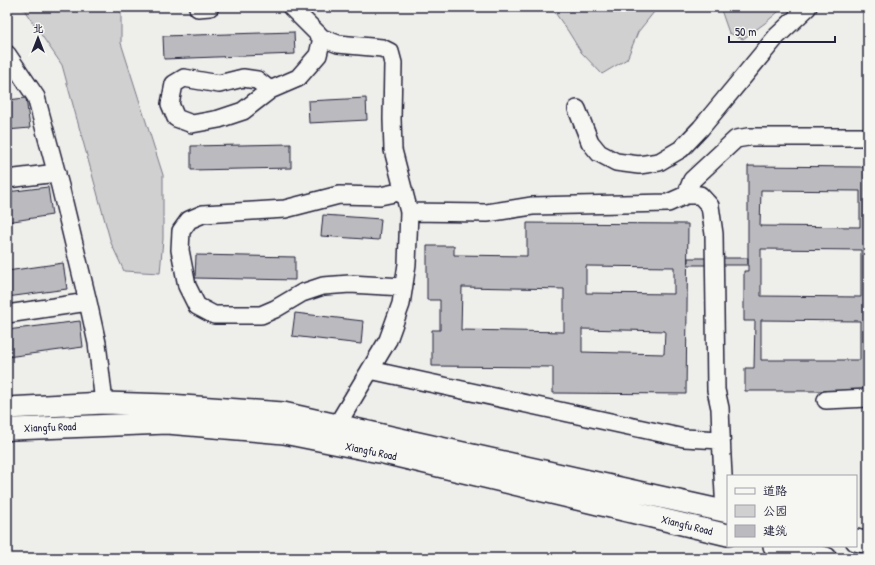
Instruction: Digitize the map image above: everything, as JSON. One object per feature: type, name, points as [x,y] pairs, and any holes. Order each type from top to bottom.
[{"type":"main road","name":"Xiangfu Road","points":[[7,408],[104,403],[169,405],[283,413],[727,512]]},
{"type":"main road","name":"Xiangfu Road","points":[[7,430],[167,423],[284,433],[384,454],[727,535]]},
{"type":"main road","points":[[857,540],[868,543]]},
{"type":"main road","points":[[778,547],[826,558]]},
{"type":"street","points":[[291,7],[322,38],[338,44],[382,48],[390,52],[393,63],[393,150],[409,212],[407,264],[401,304],[388,340],[336,425]]},
{"type":"street","points":[[576,109],[590,142],[599,153],[616,162],[639,165],[659,162],[681,149],[701,128],[777,36],[808,7]]},
{"type":"street","points":[[270,90],[256,80],[243,78],[219,84],[184,78],[174,84],[170,104],[176,118],[192,124],[219,119],[243,111],[270,90],[298,78],[318,55],[322,38]]},
{"type":"street","points":[[7,54],[15,79],[36,96],[57,173],[88,302],[96,344],[104,403]]},
{"type":"street","points":[[686,194],[692,180],[736,139],[748,137],[868,137]]},
{"type":"street","points":[[7,179],[57,173]]},
{"type":"street","points":[[403,287],[350,284],[323,286],[302,293],[275,309],[261,315],[214,315],[197,306],[187,286],[180,250],[181,231],[189,220],[203,214],[285,209],[339,195],[380,196],[404,192]]},
{"type":"street","points":[[409,212],[487,213],[532,206],[668,203],[686,194],[700,194],[710,206],[714,234],[716,390],[720,408],[727,512]]},
{"type":"street","points":[[7,314],[88,302]]},
{"type":"street","points":[[370,370],[684,438],[721,440]]},
{"type":"street","points":[[826,400],[868,398]]},
{"type":"green space","points":[[22,7],[121,7],[121,43],[163,175],[163,239],[160,273],[124,271],[111,243],[62,65]]},
{"type":"green space","points":[[551,7],[658,7],[638,32],[627,59],[602,74],[581,52]]},
{"type":"green space","points":[[720,7],[784,7],[743,39],[729,33]]},
{"type":"building","points":[[294,32],[295,54],[164,59],[163,36]]},
{"type":"building","points":[[26,98],[30,128],[7,130],[7,100]]},
{"type":"building","points":[[366,98],[367,120],[309,123],[308,101]]},
{"type":"building","points":[[291,144],[291,168],[191,170],[191,146]]},
{"type":"building","points":[[748,166],[865,167],[865,172],[868,172],[868,262],[866,262],[866,290],[868,290],[867,391],[745,391],[745,368],[754,368],[755,321],[744,321],[744,271],[748,271]],"holes":[[[761,190],[860,191],[860,227],[760,226]],[[761,249],[861,250],[861,297],[761,296]],[[761,320],[860,321],[860,360],[761,360]]]},
{"type":"building","points":[[48,187],[52,215],[7,222],[7,192]]},
{"type":"building","points":[[323,215],[381,219],[379,240],[321,236]]},
{"type":"building","points":[[527,223],[688,224],[686,394],[553,393],[553,367],[432,366],[432,330],[440,330],[440,300],[427,300],[427,246],[454,246],[454,255],[527,256]],"holes":[[[586,266],[674,267],[674,294],[586,293]],[[462,287],[564,289],[564,332],[461,330]],[[582,329],[665,331],[664,354],[582,352]]]},
{"type":"building","points":[[196,255],[295,257],[295,280],[195,278]]},
{"type":"building","points":[[688,258],[748,258],[748,265],[688,265]]},
{"type":"building","points":[[63,263],[67,289],[7,297],[7,271]]},
{"type":"building","points":[[295,313],[363,321],[361,344],[292,336]]},
{"type":"building","points":[[80,321],[83,347],[7,357],[7,330]]}]
